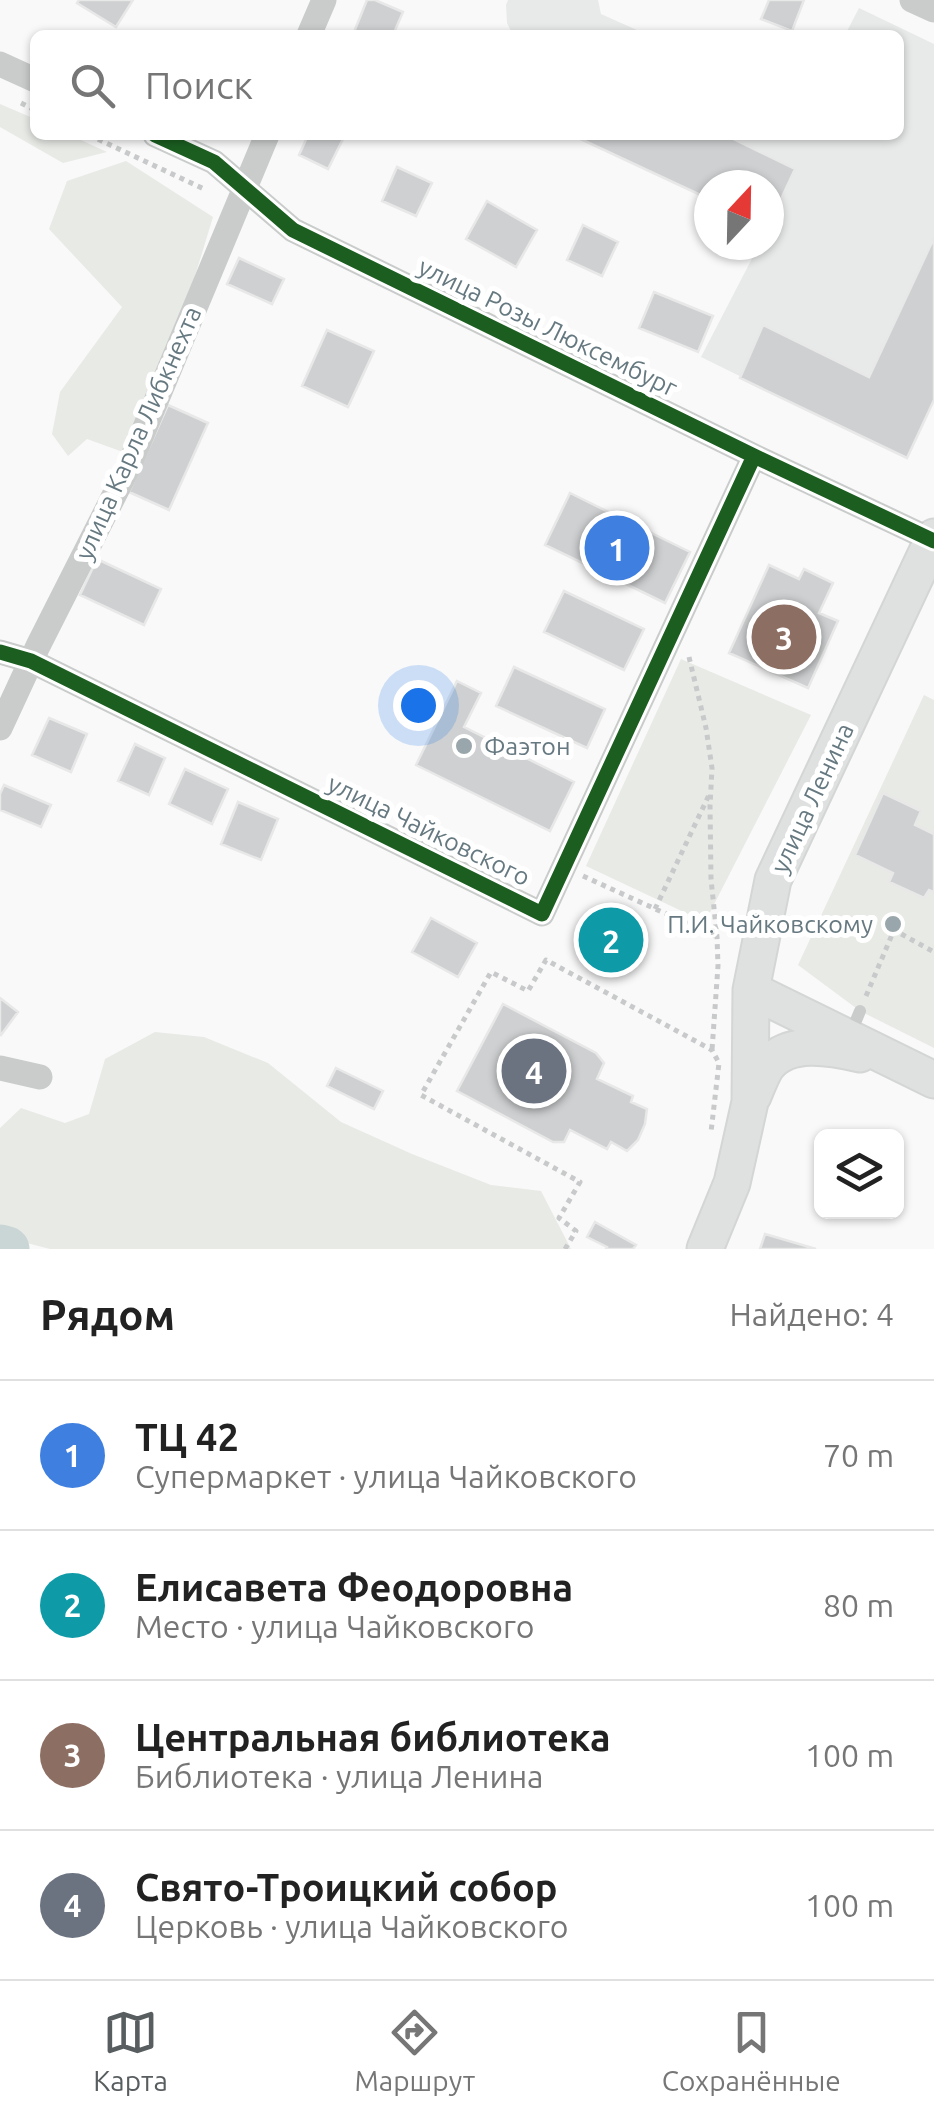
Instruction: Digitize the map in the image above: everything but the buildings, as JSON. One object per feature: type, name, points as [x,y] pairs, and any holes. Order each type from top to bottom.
[{"type":"main road","name":"улица Ленина","points":[[705,1249],[732,1184],[750,1102],[751,990],[773,880],[933,540]]},
{"type":"main road","points":[[751,990],[854,1024],[920,1073]]},
{"type":"main road","points":[[750,1102],[767,1067],[784,1051],[838,1049],[920,1073]]},
{"type":"street","points":[[311,30],[324,0]]},
{"type":"street","points":[[912,0],[934,10]]},
{"type":"street","points":[[0,64],[30,78]]},
{"type":"street","name":"улица Розы Люксембург","points":[[166,140],[214,162],[293,230],[933,540]]},
{"type":"street","name":"улица Карла Либкнехта","points":[[0,728],[129,466],[265,140]]},
{"type":"street","name":"улица Чайковского","points":[[0,652],[31,662],[542,914],[754,456]]},
{"type":"street","points":[[0,1068],[40,1077]]},
{"type":"path","points":[[100,140],[216,194]]},
{"type":"path","points":[[680,618],[712,768],[711,880],[717,936],[712,1050],[719,1064],[710,1136]]},
{"type":"path","points":[[655,909],[711,793]]},
{"type":"path","points":[[565,864],[717,936]]},
{"type":"path","points":[[854,1024],[894,930],[934,952]]},
{"type":"path","points":[[565,1249],[576,1231],[560,1218],[580,1182],[421,1095],[491,972],[528,991],[546,960],[712,1050]]},
{"type":"shaded area","points":[[508,0],[598,0],[601,14],[637,30],[510,30]]},
{"type":"shaded area","points":[[859,8],[934,44],[934,400],[907,458],[701,357],[751,260],[784,260],[784,170],[694,170],[694,192],[583,140],[904,140],[904,30],[848,30]]},
{"type":"shaded area","points":[[0,104],[30,117],[30,140],[81,140],[107,152],[63,163],[0,127]]},
{"type":"shaded area","points":[[126,161],[213,217],[184,312],[123,452],[87,439],[68,456],[52,434],[60,392],[122,307],[49,229],[67,181]]},
{"type":"shaded area","points":[[681,659],[811,715],[705,922],[586,866]]},
{"type":"shaded area","points":[[924,695],[934,700],[934,1048],[860,1011],[798,965]]},
{"type":"shaded area","points":[[155,1032],[204,1037],[268,1063],[341,1122],[412,1154],[491,1185],[541,1191],[571,1249],[50,1249],[0,1236],[0,1128],[21,1108],[65,1123],[89,1114],[105,1059]]},
{"type":"waterway","points":[[0,1247],[7,1249]]},
{"type":"cycle path","points":[[166,140],[214,162],[293,230],[934,541]]},
{"type":"cycle path","points":[[0,652],[31,661],[542,914],[754,456]]},
{"type":"place","name":"ТЦ 42","points":[[617,548]]},
{"type":"place","name":"Центральная библиотека","points":[[784,637]]},
{"type":"place","name":"Фаэтон","points":[[464,746]]},
{"type":"place","name":"П.И. Чайковскому","points":[[893,924]]},
{"type":"place","name":"Елисавета Феодоровна","points":[[611,940]]},
{"type":"place","name":"Свято-Троицкий собор","points":[[534,1071]]}]
